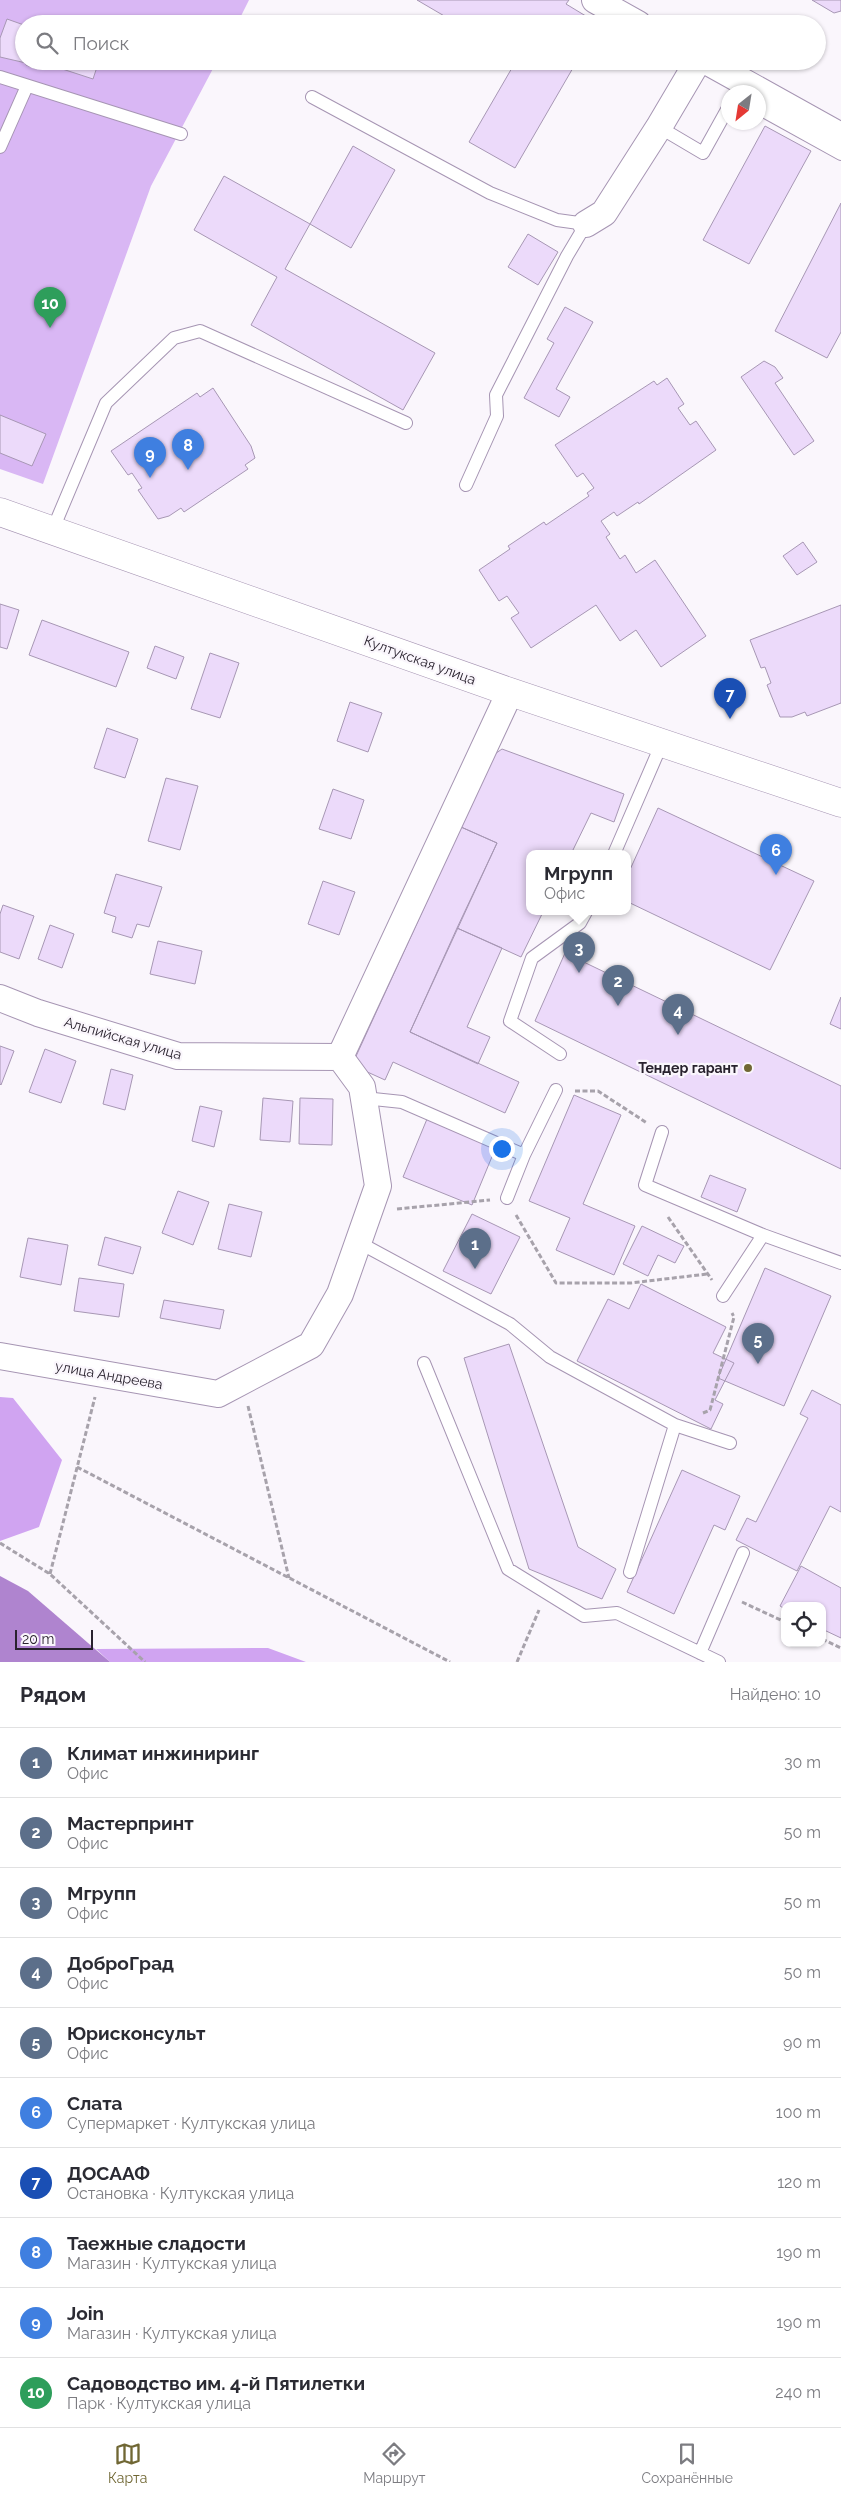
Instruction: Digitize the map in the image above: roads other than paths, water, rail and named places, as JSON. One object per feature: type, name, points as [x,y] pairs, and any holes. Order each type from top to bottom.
[{"type":"street","points":[[595,0],[622,15]]},
{"type":"street","points":[[586,224],[604,213],[693,70]]},
{"type":"street","points":[[722,70],[841,136]]},
{"type":"street","name":"Култукская улица","points":[[0,512],[53,529],[510,692],[841,803]]},
{"type":"street","points":[[358,1242],[378,1186],[362,1087],[340,1057],[510,692]]},
{"type":"street","name":"Альпийская улица","points":[[0,998],[38,1013],[178,1056],[340,1057]]},
{"type":"street","name":"улица Андреева","points":[[0,1356],[218,1394],[311,1345],[340,1294],[358,1242]]},
{"type":"lane","points":[[0,77],[181,134]]},
{"type":"lane","points":[[0,147],[27,86]]},
{"type":"lane","points":[[312,97],[490,193],[557,220],[586,224],[566,256],[496,395],[497,416],[466,485]]},
{"type":"lane","points":[[766,112],[841,154]]},
{"type":"lane","points":[[659,127],[703,153],[721,121]]},
{"type":"lane","points":[[53,529],[106,403],[174,338],[200,331],[406,423]]},
{"type":"lane","points":[[616,850],[662,743]]},
{"type":"lane","points":[[560,1054],[510,1020],[532,958],[580,923],[584,915]]},
{"type":"lane","points":[[507,1198],[524,1155],[556,1090]]},
{"type":"lane","points":[[364,1098],[402,1102],[524,1155]]},
{"type":"lane","points":[[662,1132],[645,1185],[763,1235],[841,1262]]},
{"type":"lane","points":[[723,1296],[763,1235]]},
{"type":"lane","points":[[358,1242],[510,1324],[550,1357],[675,1425],[730,1444]]},
{"type":"lane","points":[[424,1363],[508,1569],[584,1616],[617,1613],[719,1662]]},
{"type":"lane","points":[[630,1572],[675,1425]]},
{"type":"lane","points":[[700,1653],[743,1553]]},
{"type":"place","name":"Садоводство им. 4-й Пятилетки","points":[[50,328]]},
{"type":"place","name":"Таежные сладости","points":[[188,470]]},
{"type":"place","name":"Join","points":[[150,478]]},
{"type":"place","name":"ДОСААФ","points":[[730,719]]},
{"type":"place","name":"Слата","points":[[776,875]]},
{"type":"place","name":"Мгрупп","points":[[579,973]]},
{"type":"place","name":"Мастерпринт","points":[[618,1006]]},
{"type":"place","name":"ДоброГрад","points":[[678,1035]]},
{"type":"place","name":"Тендер гарант","points":[[748,1068]]},
{"type":"place","name":"Климат инжиниринг","points":[[475,1269]]},
{"type":"place","name":"Юрисконсульт","points":[[758,1364]]}]
